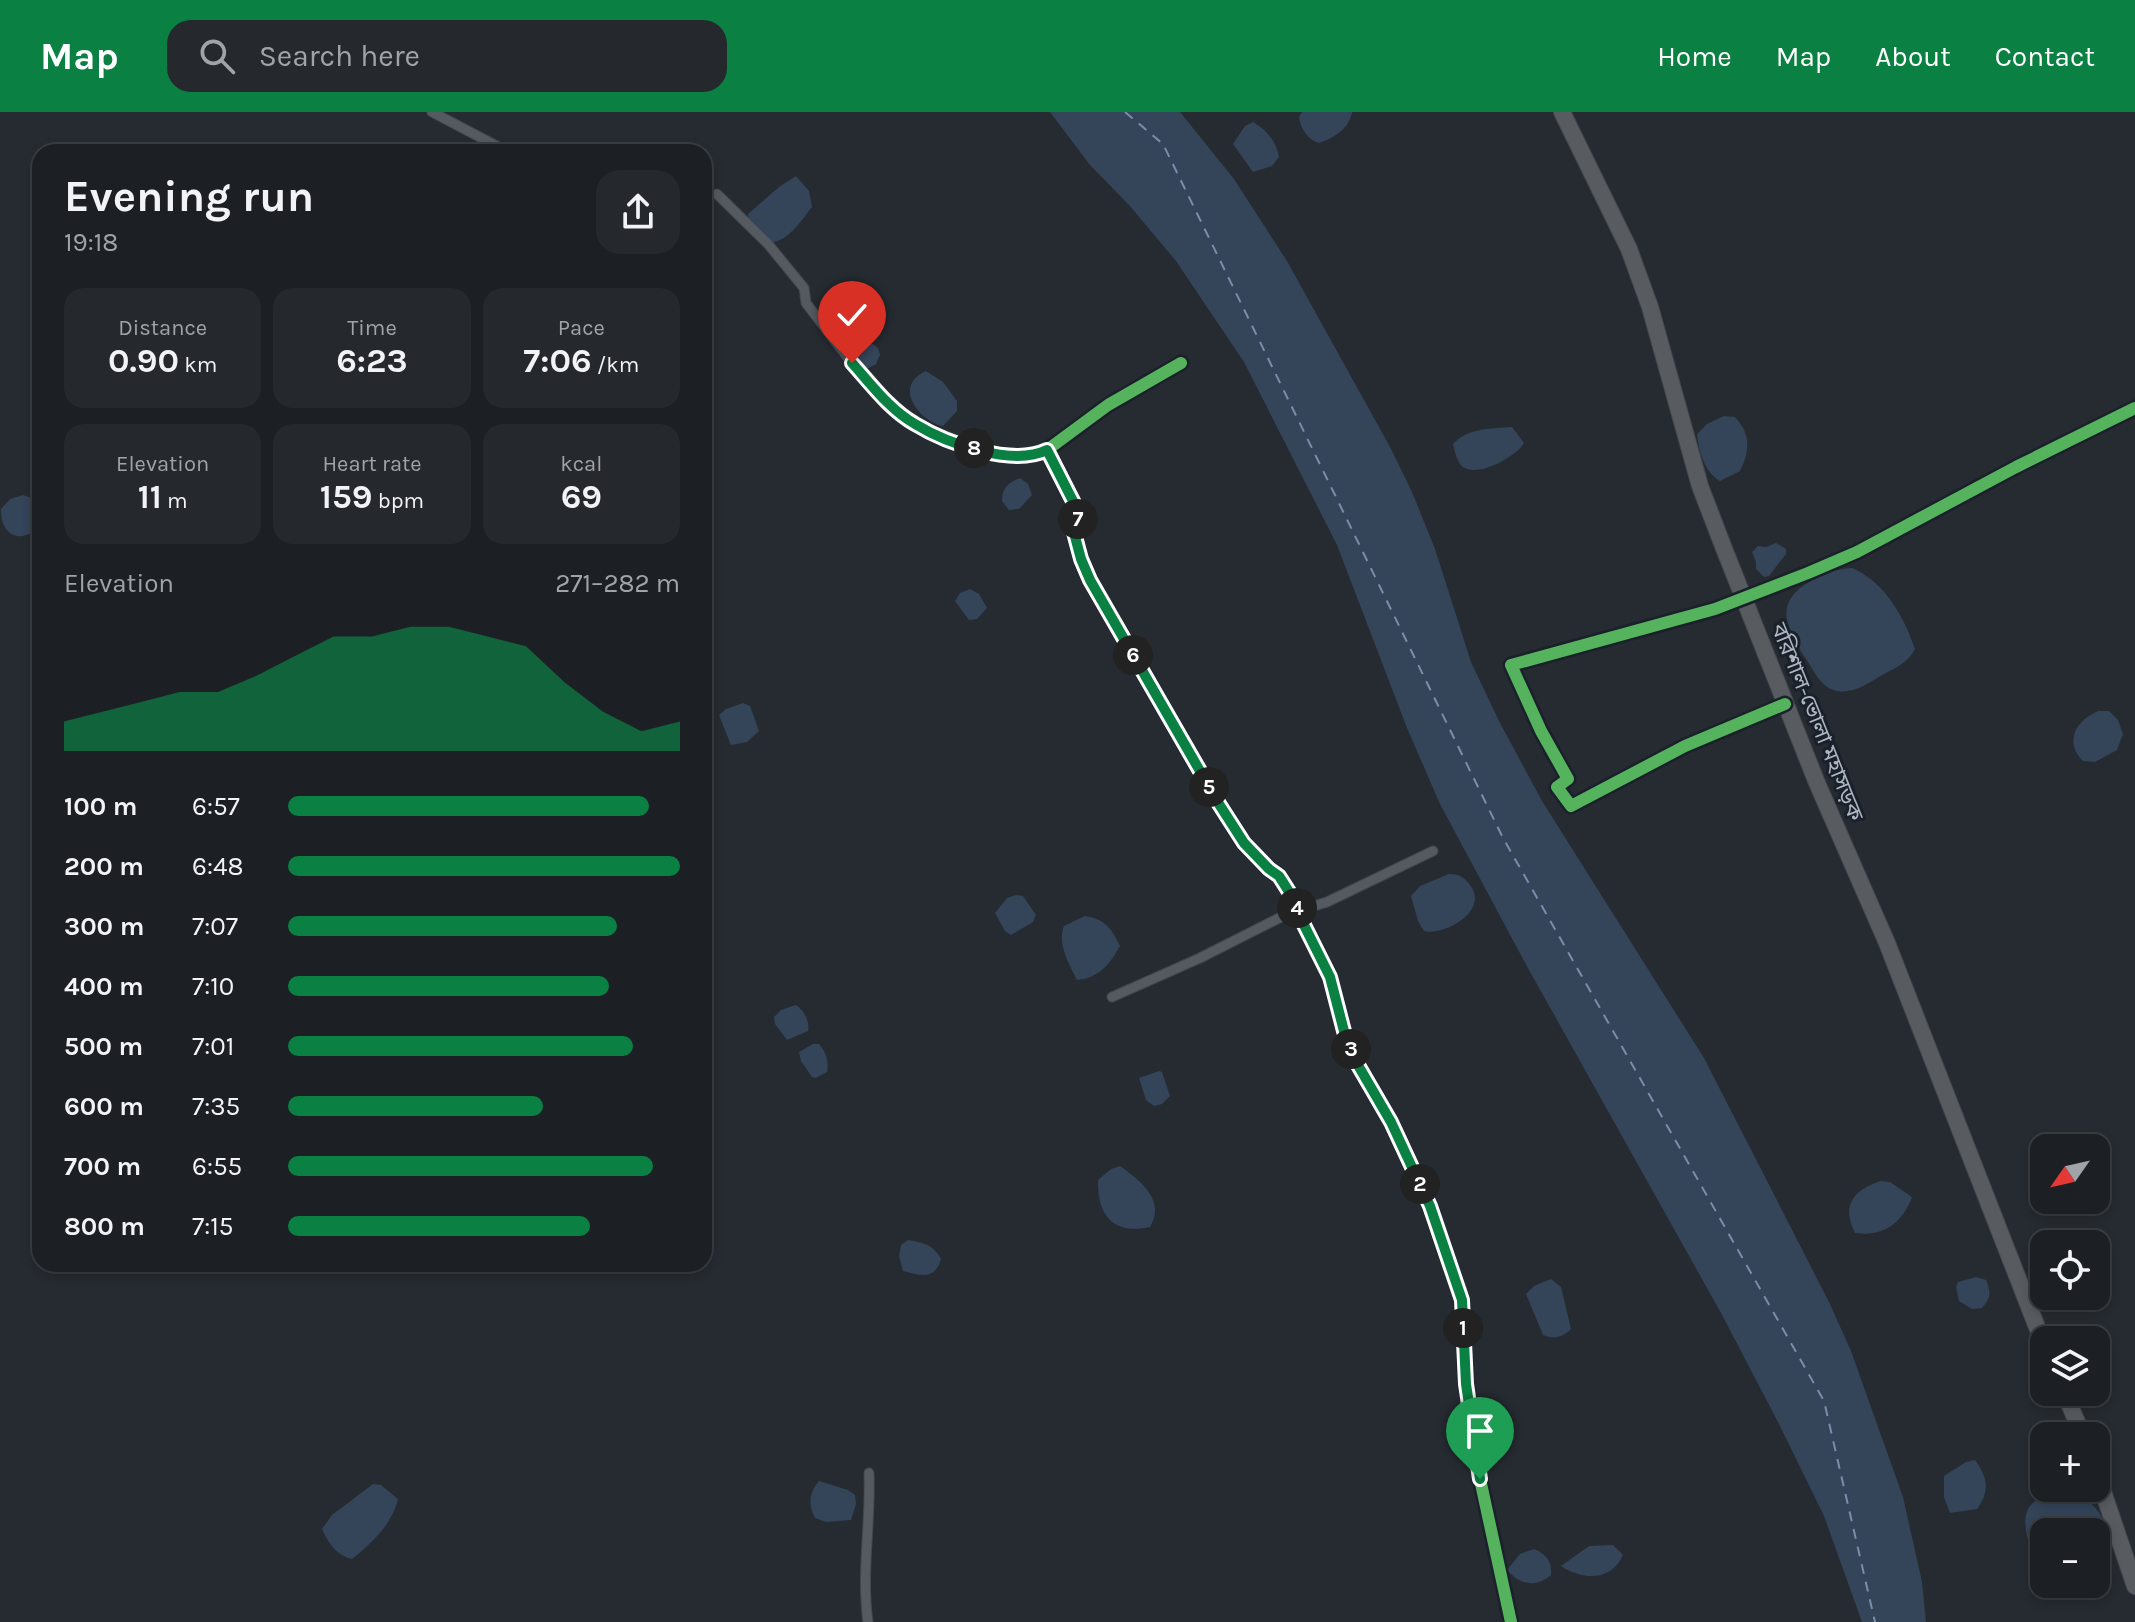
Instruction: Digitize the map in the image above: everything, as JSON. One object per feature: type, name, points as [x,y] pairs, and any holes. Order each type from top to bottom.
[{"type":"highway","name":"বরিশাল-ভোলা মহাসড়ক","points":[[1562,112],[1629,249],[1650,307],[1700,486],[1785,704],[1887,943],[2037,1326]]},
{"type":"highway","points":[[2107,1502],[2135,1586]]},
{"type":"street","points":[[432,112],[493,144]]},
{"type":"street","points":[[717,194],[768,244],[804,288],[806,303],[852,363],[891,405],[914,424],[985,451],[1012,456],[1047,450],[1108,405],[1181,363]]},
{"type":"street","points":[[1785,704],[1685,746],[1571,806],[1557,787],[1568,779],[1541,731],[1511,664],[1743,599],[1857,552],[2135,408]]},
{"type":"street","points":[[1047,450],[1076,507],[1075,539],[1097,594],[1244,843],[1286,885],[1330,977],[1355,1060],[1391,1122],[1430,1206],[1462,1300],[1466,1384],[1480,1479],[1511,1622]]},
{"type":"street","points":[[1112,997],[1297,911],[1362,887],[1433,851]]},
{"type":"street","points":[[868,1622],[864,1556],[870,1505],[869,1473]]},
{"type":"water","points":[[1050,112],[1180,112],[1234,179],[1287,261],[1412,492],[1435,549],[1471,662],[1499,721],[1542,801],[1704,1058],[1829,1302],[1851,1351],[1903,1497],[1922,1582],[1926,1622],[1862,1622],[1824,1516],[1779,1424],[1440,804],[1407,728],[1337,545],[1244,362],[1176,261],[1090,165]]},
{"type":"water","points":[[1302,112],[1352,112],[1340,132],[1319,143],[1303,129],[1299,117]]},
{"type":"water","points":[[1253,122],[1270,136],[1279,157],[1272,166],[1253,172],[1233,144],[1245,126]]},
{"type":"water","points":[[796,176],[809,191],[812,207],[788,235],[769,243],[749,223],[748,214]]},
{"type":"water","points":[[854,283],[866,290],[877,303],[863,322],[848,333],[826,310],[836,294]]},
{"type":"water","points":[[866,339],[878,348],[880,355],[876,364],[865,370],[848,352],[858,340]]},
{"type":"water","points":[[926,371],[943,382],[957,401],[957,411],[943,426],[925,417],[910,394],[916,377]]},
{"type":"water","points":[[1724,416],[1735,417],[1740,423],[1746,436],[1747,450],[1740,471],[1720,481],[1706,467],[1697,434],[1707,424]]},
{"type":"water","points":[[1512,427],[1524,443],[1514,454],[1478,470],[1461,465],[1453,444],[1459,438],[1481,430]]},
{"type":"water","points":[[1020,478],[1028,484],[1032,495],[1019,509],[1009,510],[1002,501],[1003,493],[1009,484]]},
{"type":"water","points":[[23,495],[32,498],[32,532],[26,535],[13,535],[4,526],[1,509],[10,499]]},
{"type":"water","points":[[1776,543],[1786,549],[1786,554],[1769,576],[1764,577],[1756,569],[1752,552],[1758,546]]},
{"type":"water","points":[[1852,568],[1884,591],[1905,625],[1915,649],[1901,665],[1866,684],[1849,691],[1837,691],[1820,680],[1800,650],[1789,628],[1787,608],[1799,589],[1811,581],[1831,572]]},
{"type":"water","points":[[970,589],[979,594],[987,608],[977,619],[969,620],[955,601],[960,593]]},
{"type":"water","points":[[743,703],[750,706],[759,731],[747,742],[731,745],[719,715]]},
{"type":"water","points":[[2098,711],[2109,711],[2118,720],[2123,734],[2117,750],[2095,762],[2083,761],[2077,754],[2073,739],[2083,720]]},
{"type":"water","points":[[1449,874],[1458,875],[1468,882],[1475,895],[1474,904],[1462,920],[1453,925],[1433,932],[1424,931],[1411,896],[1420,886]]},
{"type":"water","points":[[1023,896],[1036,915],[1033,922],[1011,935],[1005,931],[995,913],[1007,898]]},
{"type":"water","points":[[1085,916],[1107,926],[1120,946],[1103,969],[1077,980],[1065,954],[1062,933],[1064,926]]},
{"type":"water","points":[[796,1005],[806,1016],[808,1031],[787,1040],[775,1024],[774,1017],[781,1010]]},
{"type":"water","points":[[819,1044],[828,1064],[827,1072],[816,1078],[801,1061],[799,1052]]},
{"type":"water","points":[[1159,1071],[1170,1096],[1162,1104],[1154,1106],[1146,1100],[1139,1078]]},
{"type":"water","points":[[1120,1166],[1143,1185],[1153,1200],[1154,1218],[1150,1227],[1137,1229],[1117,1225],[1105,1213],[1098,1193],[1098,1180]]},
{"type":"water","points":[[1881,1181],[1890,1182],[1912,1197],[1908,1206],[1891,1226],[1875,1233],[1855,1233],[1849,1215],[1852,1200],[1863,1189]]},
{"type":"water","points":[[908,1240],[935,1250],[941,1259],[935,1270],[927,1275],[903,1271],[899,1256],[901,1245]]},
{"type":"water","points":[[1976,1277],[1986,1280],[1989,1295],[1982,1308],[1972,1309],[1959,1301],[1956,1287],[1958,1282]]},
{"type":"water","points":[[1551,1279],[1561,1287],[1571,1329],[1562,1336],[1547,1337],[1543,1335],[1526,1294],[1534,1286]]},
{"type":"water","points":[[1975,1460],[1986,1484],[1984,1496],[1977,1509],[1950,1513],[1944,1497],[1944,1476]]},
{"type":"water","points":[[819,1481],[855,1495],[856,1504],[851,1520],[826,1522],[815,1518],[811,1499]]},
{"type":"water","points":[[373,1484],[381,1485],[398,1499],[387,1524],[352,1559],[334,1548],[322,1529],[332,1515]]},
{"type":"water","points":[[2035,1502],[2088,1502],[2102,1518],[2030,1518],[2030,1543],[2025,1520]]},
{"type":"water","points":[[1613,1545],[1623,1555],[1618,1564],[1604,1574],[1587,1576],[1561,1566],[1589,1546]]},
{"type":"water","points":[[1534,1549],[1548,1559],[1551,1575],[1540,1582],[1523,1582],[1507,1570],[1520,1554]]},
{"type":"ferry route","points":[[1125,112],[1163,144],[1503,838],[1824,1401],[1875,1622]]},
{"type":"cycle path","points":[[1181,363],[1108,405],[1047,450],[1076,507],[1078,519],[1073,529],[1090,580],[1219,804],[1244,843],[1279,876],[1293,898],[1330,977],[1355,1060],[1391,1122],[1430,1206],[1462,1300],[1466,1384],[1480,1479],[1511,1622]]},
{"type":"cycle path","points":[[1785,704],[1685,746],[1571,806],[1557,787],[1568,779],[1541,731],[1511,665],[1715,609],[1808,573],[1857,552],[2135,408]]},
{"type":"route","points":[[852,363],[891,405],[914,424],[985,451],[1012,456],[1047,450],[1076,507],[1078,519],[1073,529],[1090,580],[1244,843],[1286,885],[1330,977],[1355,1060],[1391,1122],[1430,1206],[1462,1300],[1466,1384],[1480,1479]]}]
